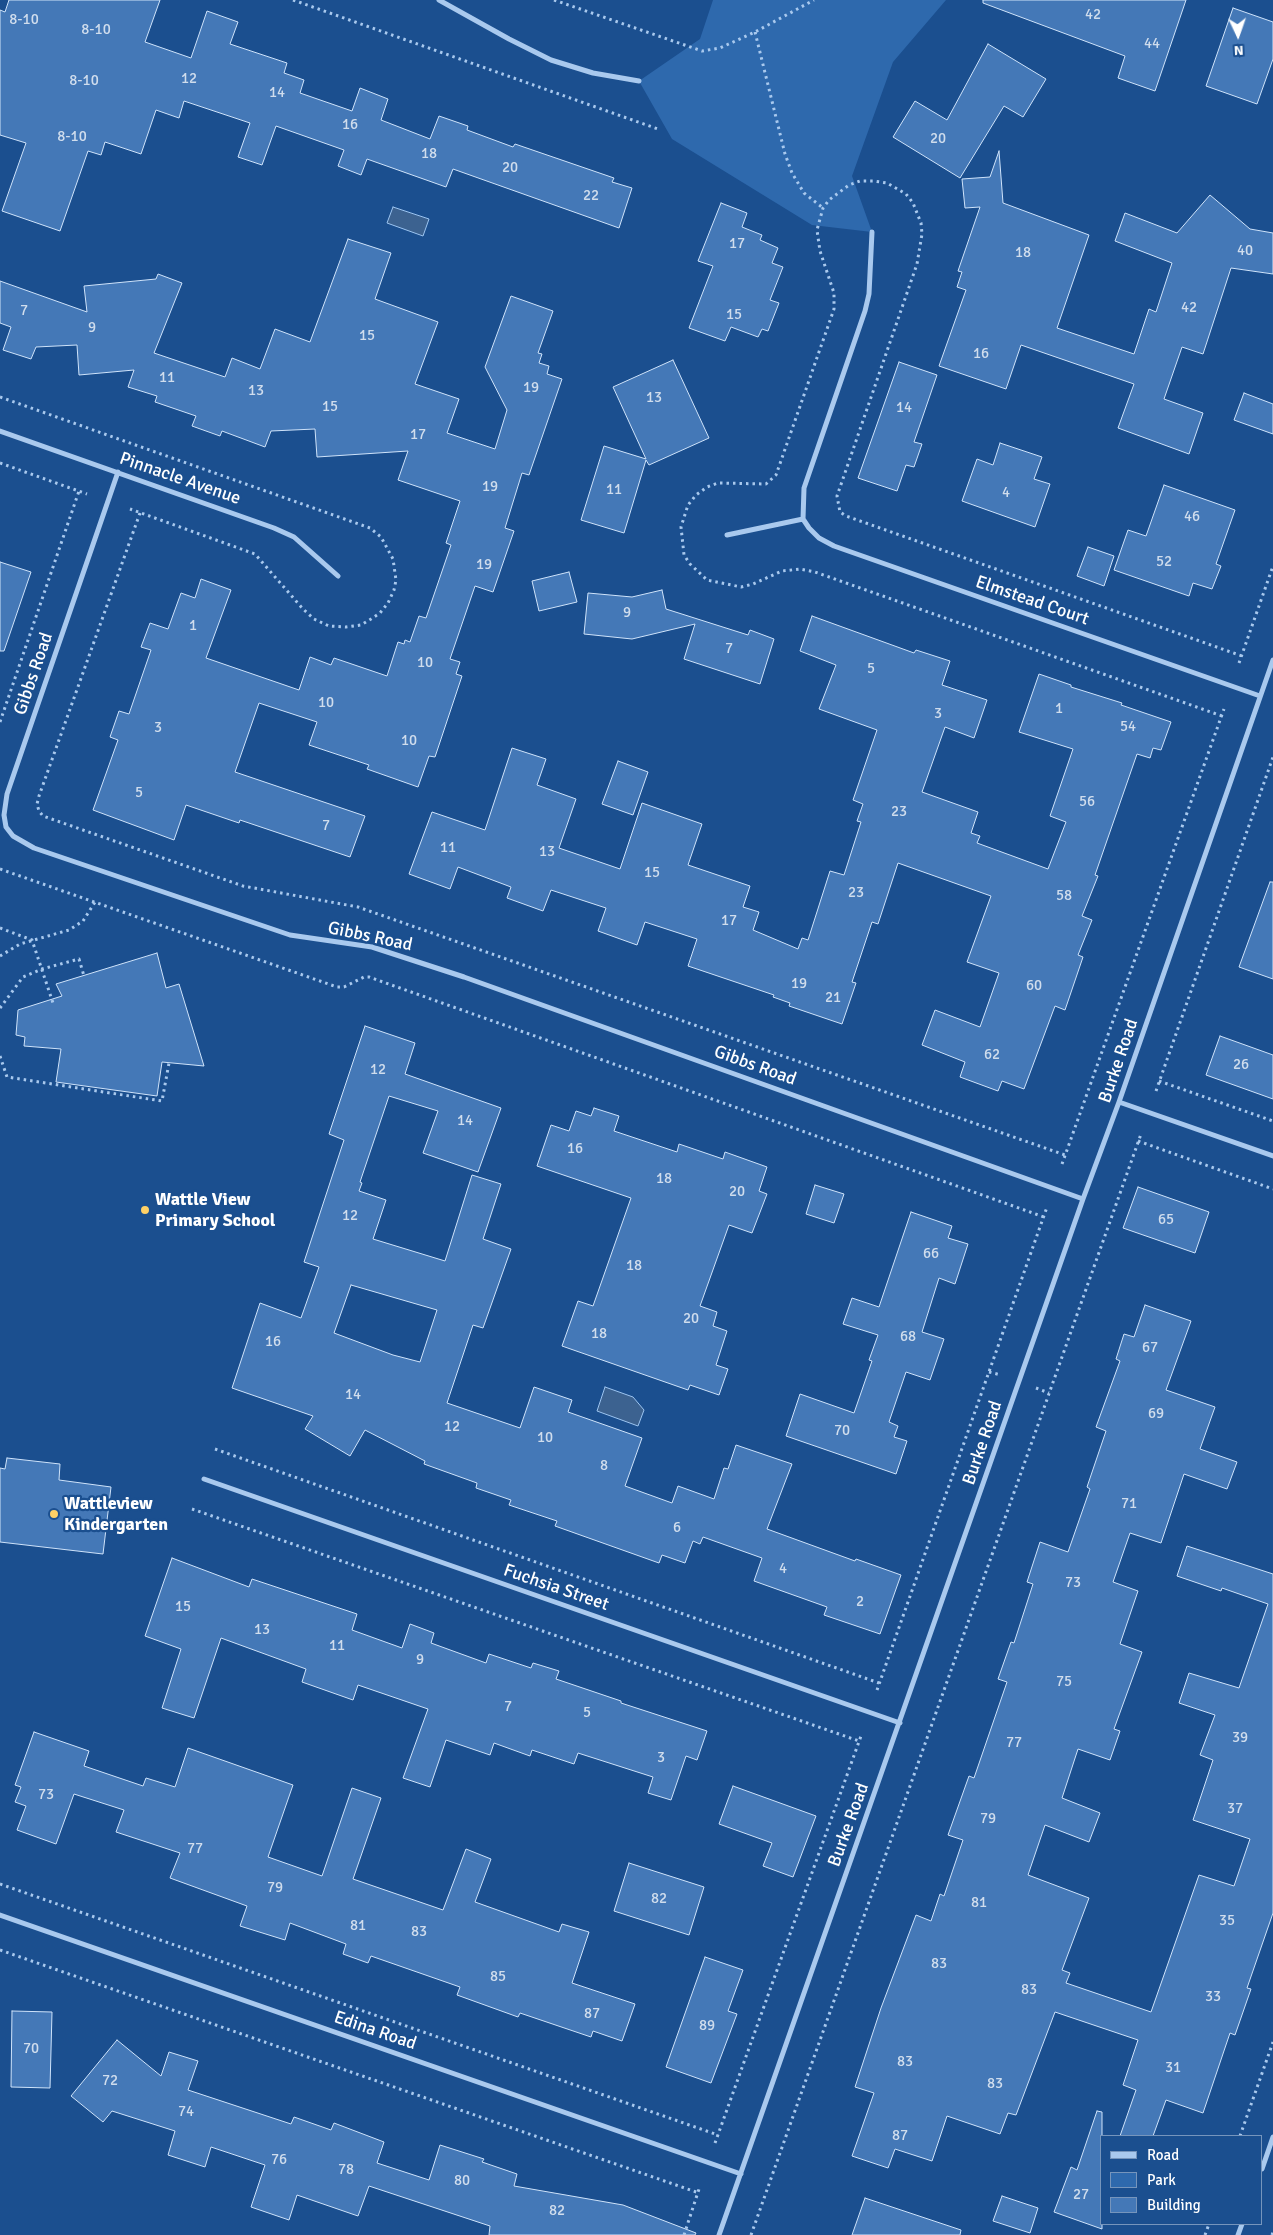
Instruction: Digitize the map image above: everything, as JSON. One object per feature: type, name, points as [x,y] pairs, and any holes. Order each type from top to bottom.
[{"type":"street","points":[[439,0],[551,60],[593,73],[639,81]]},
{"type":"street","points":[[727,535],[803,519],[804,488],[865,311],[872,232]]},
{"type":"street","name":"Pinnacle Avenue","points":[[0,431],[274,528],[294,538],[338,576]]},
{"type":"street","name":"Gibbs Road","points":[[118,472],[7,794],[4,815],[6,827],[13,836],[34,848],[290,935],[372,947],[447,971],[1083,1200]]},
{"type":"street","name":"Elmstead Court","points":[[803,519],[819,538],[834,546],[1260,696]]},
{"type":"street","name":"Burke Road","points":[[719,2235],[1273,660]]},
{"type":"street","points":[[1119,1102],[1273,1156]]},
{"type":"street","name":"Fuchsia Street","points":[[204,1479],[900,1723]]},
{"type":"street","name":"Edina Road","points":[[0,1915],[740,2174]]},
{"type":"street","points":[[1263,2166],[1273,2137]]},
{"type":"path","points":[[293,0],[658,129]]},
{"type":"path","points":[[554,0],[702,51],[720,48],[755,32],[814,0]]},
{"type":"path","points":[[755,32],[785,154],[792,173],[804,193],[823,208]]},
{"type":"path","points":[[0,463],[87,494]]},
{"type":"path","points":[[771,481],[759,485],[730,482],[718,483],[706,487],[688,505],[681,527],[684,554],[698,573],[707,580],[741,587],[753,584],[782,571],[807,570],[1222,716]]},
{"type":"path","points":[[0,722],[79,491]]},
{"type":"path","points":[[838,496],[840,512],[846,516],[1242,656]]},
{"type":"path","points":[[130,509],[140,513],[39,796],[37,804],[39,811],[44,816],[243,886],[358,907],[1064,1155]]},
{"type":"path","points":[[1239,663],[1273,566]]},
{"type":"path","points":[[1062,1164],[1224,708]]},
{"type":"path","points":[[1156,1091],[1273,756]]},
{"type":"path","points":[[0,869],[337,987],[344,987],[364,977],[369,977],[1044,1216]]},
{"type":"path","points":[[0,956],[20,944],[68,930],[82,921],[95,902]]},
{"type":"path","points":[[0,928],[32,940]]},
{"type":"path","points":[[32,940],[53,1003]]},
{"type":"path","points":[[0,1008],[23,977],[42,969],[79,959],[84,976]]},
{"type":"path","points":[[0,1056],[6,1077],[162,1101],[169,1063]]},
{"type":"path","points":[[1159,1081],[1273,1121]]},
{"type":"path","points":[[751,2235],[1141,1134]]},
{"type":"path","points":[[1138,1141],[1273,1189]]},
{"type":"path","points":[[877,1690],[1047,1207]]},
{"type":"path","points":[[989,1372],[1004,1376]]},
{"type":"path","points":[[1034,1388],[1049,1393]]},
{"type":"path","points":[[215,1449],[879,1683]]},
{"type":"path","points":[[192,1509],[859,1741]]},
{"type":"path","points":[[715,2143],[861,1736]]},
{"type":"path","points":[[0,1884],[718,2135]]},
{"type":"path","points":[[0,1950],[699,2193]]},
{"type":"path","points":[[1240,2135],[1273,2042]]},
{"type":"path","points":[[684,2235],[700,2186]]},
{"type":"green space","points":[[713,0],[946,0],[893,62],[852,176],[872,232],[812,225],[672,139],[639,81],[700,39]]},
{"type":"shaded area","points":[[393,207],[429,219],[423,236],[387,223]]},
{"type":"shaded area","points":[[605,1387],[633,1397],[644,1410],[638,1426],[597,1411]]},
{"type":"building","points":[[9,0],[160,0],[145,42],[191,58],[207,11],[238,22],[230,44],[287,63],[284,73],[304,80],[300,93],[352,111],[360,88],[388,99],[381,120],[430,139],[439,116],[468,126],[467,130],[513,147],[515,144],[614,178],[612,182],[632,188],[619,228],[453,169],[446,187],[367,159],[361,175],[338,166],[344,150],[276,126],[262,165],[238,157],[250,123],[184,101],[179,118],[156,110],[141,154],[105,142],[101,155],[88,151],[60,231],[2,211],[26,143],[0,135],[0,10],[5,12]]},
{"type":"building","points":[[983,0],[1186,0],[1155,91],[1118,78],[1125,56],[983,3]]},
{"type":"building","points":[[1233,8],[1273,22],[1273,59],[1257,104],[1206,86]]},
{"type":"building","points":[[988,44],[1046,79],[1023,117],[1004,106],[960,178],[893,137],[915,101],[947,120]]},
{"type":"building","points":[[999,151],[1003,203],[1089,235],[1057,328],[1134,354],[1149,309],[1156,312],[1172,263],[1115,241],[1125,213],[1177,233],[1210,195],[1250,229],[1273,233],[1273,274],[1231,268],[1203,354],[1182,347],[1164,399],[1203,413],[1189,454],[1118,428],[1134,384],[1021,345],[1006,389],[939,366],[966,290],[957,287],[962,272],[958,271],[980,207],[965,208],[962,179],[990,177]]},
{"type":"building","points":[[721,203],[747,213],[742,227],[762,235],[760,240],[778,248],[772,263],[783,267],[770,300],[779,303],[768,331],[762,329],[758,337],[731,327],[725,341],[689,328],[713,266],[698,261]]},
{"type":"building","points":[[348,239],[391,253],[375,299],[438,322],[415,384],[459,399],[447,433],[495,449],[507,410],[485,367],[511,296],[553,311],[538,353],[542,354],[539,363],[549,366],[547,374],[562,379],[529,475],[522,473],[505,528],[514,531],[493,592],[475,586],[450,659],[460,662],[456,674],[462,676],[435,757],[429,756],[418,787],[367,769],[369,765],[309,745],[317,722],[259,703],[235,772],[365,816],[350,857],[240,820],[239,823],[186,805],[174,840],[93,810],[118,740],[110,737],[119,711],[129,714],[151,650],[141,647],[150,623],[168,629],[181,593],[195,598],[201,579],[231,590],[206,658],[299,690],[310,657],[331,665],[334,658],[387,676],[398,642],[404,644],[405,640],[410,642],[419,616],[426,618],[451,545],[446,543],[460,501],[398,480],[408,451],[317,457],[315,429],[271,431],[265,447],[222,431],[220,436],[192,426],[196,416],[155,402],[157,396],[128,387],[134,370],[79,375],[77,345],[36,347],[31,359],[3,350],[11,327],[0,323],[0,281],[87,312],[84,286],[156,279],[158,274],[182,283],[154,353],[225,377],[232,358],[260,369],[275,329],[310,342]]},
{"type":"building","points":[[673,360],[709,438],[649,465],[646,460],[624,533],[581,520],[604,446],[646,459],[613,387]]},
{"type":"building","points":[[899,362],[937,375],[914,442],[922,444],[914,467],[906,465],[897,491],[858,478]]},
{"type":"building","points":[[1244,393],[1273,404],[1273,434],[1234,420]]},
{"type":"building","points":[[1000,443],[1042,457],[1034,479],[1050,484],[1035,527],[962,501],[977,459],[993,465]]},
{"type":"building","points":[[1164,485],[1235,510],[1216,564],[1221,566],[1212,589],[1193,583],[1189,596],[1114,570],[1128,530],[1146,536]]},
{"type":"building","points":[[1088,547],[1114,556],[1104,586],[1077,576]]},
{"type":"building","points":[[0,562],[31,572],[4,651],[0,651]]},
{"type":"building","points":[[569,572],[577,602],[539,611],[532,581]]},
{"type":"building","points":[[662,590],[666,609],[748,635],[750,630],[774,639],[760,684],[684,659],[695,624],[632,639],[584,634],[588,593],[632,597]]},
{"type":"building","points":[[812,616],[914,653],[916,650],[950,661],[942,685],[987,700],[974,738],[945,727],[922,792],[978,812],[971,833],[980,836],[977,843],[1048,869],[1066,822],[1050,816],[1073,749],[1019,732],[1039,674],[1171,722],[1161,750],[1153,748],[1150,758],[1137,754],[1095,875],[1098,876],[1082,916],[1092,920],[1078,955],[1083,957],[1065,1010],[1055,1006],[1024,1089],[1002,1081],[998,1091],[960,1077],[965,1062],[922,1045],[935,1010],[980,1027],[999,973],[967,962],[991,896],[898,863],[878,924],[872,922],[852,982],[856,983],[842,1024],[789,1006],[790,1003],[773,997],[774,995],[688,966],[697,939],[645,922],[637,945],[598,931],[606,908],[551,890],[543,911],[507,898],[511,887],[458,867],[450,889],[409,874],[432,812],[485,830],[512,748],[546,759],[537,785],[576,799],[559,848],[620,869],[642,803],[702,824],[688,865],[750,886],[743,907],[759,912],[753,930],[798,949],[802,938],[808,940],[830,871],[844,875],[861,822],[857,821],[863,804],[853,800],[877,730],[819,709],[836,665],[800,651]]},
{"type":"building","points":[[618,761],[648,772],[633,815],[602,804]]},
{"type":"building","points":[[1270,882],[1273,882],[1273,979],[1239,967]]},
{"type":"building","points":[[157,953],[166,988],[179,984],[204,1066],[162,1062],[157,1096],[56,1082],[61,1049],[24,1046],[25,1037],[16,1035],[18,1010],[62,996],[56,984]]},
{"type":"building","points":[[365,1026],[415,1043],[405,1074],[501,1108],[478,1172],[423,1153],[438,1111],[389,1096],[360,1182],[362,1183],[359,1191],[386,1200],[373,1239],[445,1261],[472,1175],[501,1184],[483,1239],[511,1249],[483,1328],[473,1325],[447,1403],[520,1428],[534,1387],[572,1400],[568,1412],[642,1438],[625,1486],[672,1503],[678,1486],[714,1499],[724,1468],[728,1469],[736,1445],[792,1464],[767,1529],[855,1561],[856,1559],[901,1575],[880,1634],[824,1615],[827,1607],[754,1581],[762,1558],[703,1537],[700,1544],[693,1541],[685,1563],[662,1555],[659,1563],[555,1526],[557,1521],[509,1505],[511,1500],[476,1488],[477,1483],[424,1464],[425,1461],[365,1430],[350,1456],[305,1429],[313,1416],[232,1388],[260,1303],[301,1318],[319,1267],[304,1262],[344,1140],[329,1134]],"holes":[[[351,1285],[437,1310],[420,1362],[393,1355],[334,1333]]]},
{"type":"building","points":[[1220,1036],[1273,1055],[1273,1099],[1206,1075]]},
{"type":"building","points":[[594,1108],[619,1116],[614,1131],[677,1152],[679,1144],[723,1159],[725,1152],[767,1167],[759,1191],[767,1194],[752,1233],[729,1225],[700,1306],[717,1312],[713,1326],[727,1331],[716,1365],[728,1369],[719,1395],[690,1385],[688,1390],[562,1346],[578,1301],[593,1306],[631,1198],[537,1166],[551,1125],[569,1131],[576,1111],[591,1116]]},
{"type":"building","points":[[815,1185],[844,1194],[834,1223],[806,1214]]},
{"type":"building","points":[[1138,1187],[1209,1212],[1195,1253],[1123,1228]]},
{"type":"building","points":[[911,1212],[952,1226],[948,1238],[968,1244],[955,1284],[939,1278],[922,1332],[944,1339],[930,1380],[906,1372],[889,1422],[898,1426],[894,1437],[907,1441],[896,1474],[786,1436],[800,1394],[854,1413],[872,1361],[869,1360],[878,1335],[843,1324],[852,1298],[879,1307]]},
{"type":"building","points":[[1145,1305],[1191,1321],[1166,1390],[1215,1407],[1200,1449],[1237,1462],[1227,1489],[1184,1474],[1161,1543],[1130,1533],[1113,1582],[1138,1591],[1120,1644],[1142,1652],[1114,1729],[1120,1731],[1110,1760],[1078,1749],[1062,1798],[1100,1813],[1089,1842],[1045,1825],[1028,1875],[1089,1898],[1062,1970],[1070,1973],[1066,1983],[1151,2012],[1199,1875],[1234,1886],[1250,1839],[1193,1820],[1213,1760],[1200,1755],[1215,1715],[1179,1703],[1189,1673],[1239,1688],[1268,1604],[1222,1588],[1221,1591],[1177,1576],[1187,1546],[1273,1574],[1273,1913],[1247,1988],[1251,1989],[1235,2035],[1230,2033],[1203,2113],[1166,2100],[1153,2135],[1120,2135],[1136,2090],[1123,2085],[1138,2040],[1055,2012],[1016,2115],[1008,2113],[1000,2134],[947,2116],[932,2161],[895,2149],[888,2168],[852,2156],[874,2093],[855,2087],[881,2008],[916,1915],[931,1921],[940,1894],[944,1896],[963,1840],[948,1835],[969,1776],[974,1778],[1007,1682],[998,1679],[1011,1642],[1014,1643],[1033,1584],[1027,1582],[1040,1542],[1068,1552],[1090,1489],[1087,1487],[1106,1431],[1096,1427],[1120,1361],[1116,1359],[1124,1334],[1134,1337]]},
{"type":"building","name":"Wattleview Kindergarten","points":[[7,1458],[60,1464],[59,1480],[111,1487],[103,1554],[0,1542],[0,1468],[5,1469]]},
{"type":"building","points":[[172,1558],[249,1587],[252,1579],[357,1614],[352,1630],[402,1648],[410,1624],[434,1633],[431,1643],[486,1663],[489,1654],[531,1668],[533,1663],[559,1671],[556,1679],[621,1701],[621,1703],[707,1731],[697,1760],[686,1756],[671,1800],[648,1793],[653,1777],[578,1753],[574,1764],[532,1750],[530,1756],[494,1743],[490,1755],[446,1740],[430,1787],[403,1778],[428,1709],[358,1685],[353,1700],[302,1682],[306,1669],[221,1638],[194,1718],[162,1708],[181,1649],[145,1636]]},
{"type":"building","points":[[34,1732],[89,1751],[84,1766],[143,1786],[146,1778],[175,1787],[188,1748],[293,1785],[268,1857],[322,1876],[352,1788],[381,1798],[353,1879],[443,1910],[466,1849],[491,1859],[475,1902],[559,1932],[562,1924],[589,1932],[572,1983],[635,2004],[622,2041],[593,2031],[591,2037],[520,2013],[518,2017],[457,1995],[460,1987],[371,1956],[368,1963],[343,1954],[346,1944],[290,1923],[285,1940],[240,1926],[247,1906],[170,1878],[180,1853],[116,1832],[124,1810],[74,1794],[56,1844],[17,1830],[26,1806],[15,1802],[21,1787],[15,1785]]},
{"type":"building","points":[[733,1786],[816,1816],[793,1877],[763,1866],[772,1843],[719,1824]]},
{"type":"building","points":[[629,1863],[704,1887],[689,1935],[614,1911]]},
{"type":"building","points":[[705,1957],[743,1970],[728,2011],[737,2014],[711,2083],[666,2067]]},
{"type":"building","points":[[12,2011],[52,2012],[50,2088],[11,2087]]},
{"type":"building","points":[[117,2040],[161,2076],[169,2052],[198,2061],[188,2090],[291,2124],[294,2117],[331,2130],[334,2123],[384,2142],[377,2163],[429,2180],[440,2145],[484,2159],[482,2162],[517,2174],[514,2186],[623,2205],[696,2233],[695,2235],[489,2235],[490,2226],[369,2186],[358,2216],[297,2195],[289,2220],[251,2207],[265,2165],[211,2147],[205,2167],[168,2155],[175,2131],[112,2111],[103,2122],[71,2096]]},
{"type":"building","points":[[1097,2111],[1102,2112],[1102,2135],[1100,2135],[1100,2225],[1102,2225],[1102,2229],[1054,2212],[1071,2167],[1077,2170]]},
{"type":"building","points":[[1002,2196],[1038,2208],[1030,2233],[993,2221]]},
{"type":"building","points":[[865,2198],[961,2230],[960,2235],[852,2235]]},
{"type":"place","name":"Wattle View Primary School","points":[[145,1210]]},
{"type":"place","name":"Wattleview Kindergarten","points":[[54,1514]]}]
